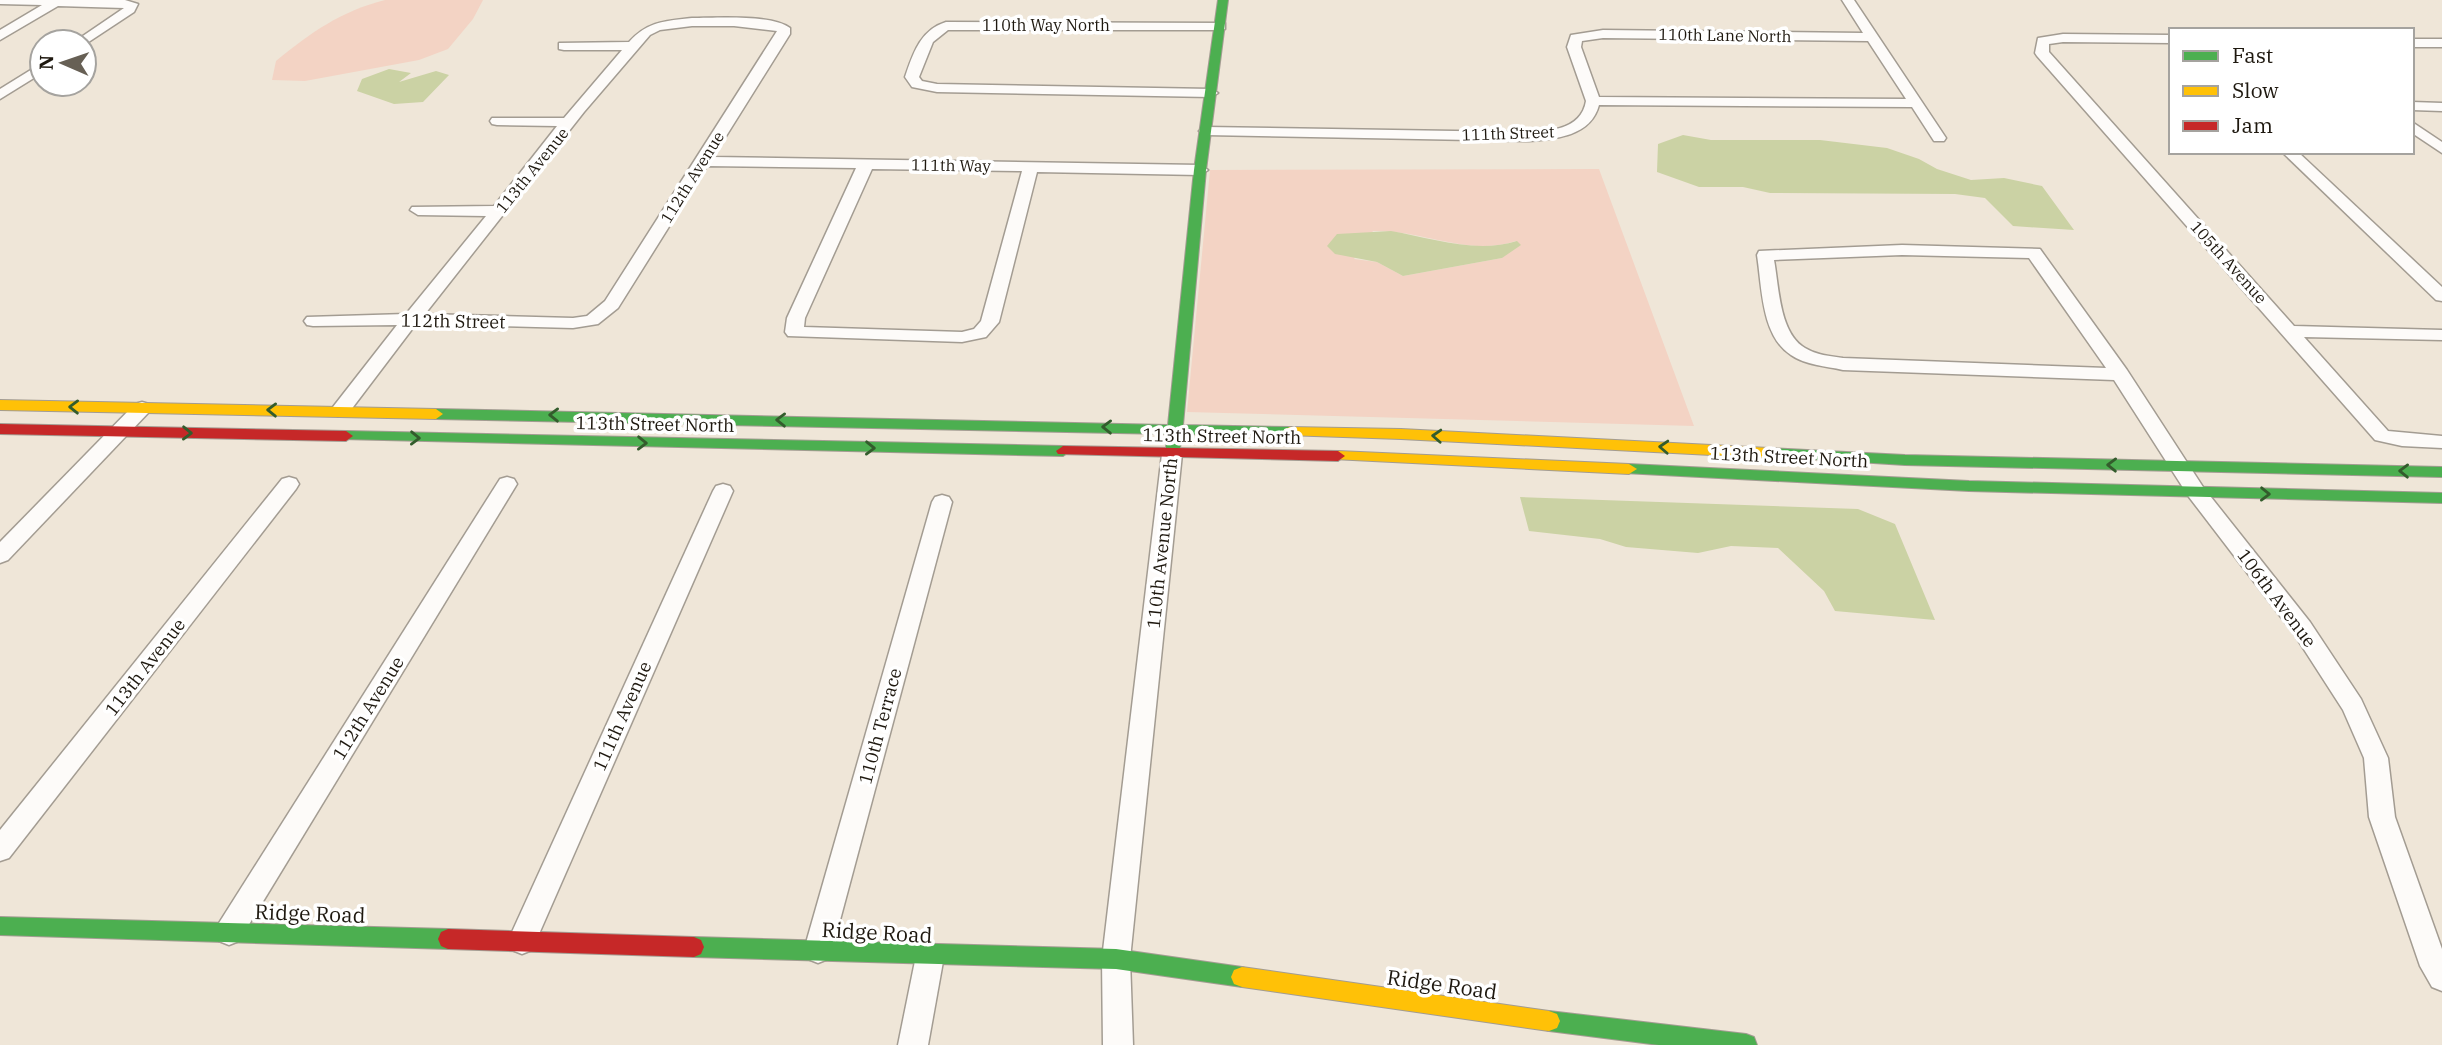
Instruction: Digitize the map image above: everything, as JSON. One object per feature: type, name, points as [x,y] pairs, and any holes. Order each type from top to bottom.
[{"type":"main road","name":"110th Avenue North","points":[[1172,454],[1200,170],[1223,0]]},
{"type":"main road","name":"113th Street North","points":[[0,405],[1401,434],[1918,460],[2442,472]]},
{"type":"main road","name":"113th Street North","points":[[0,429],[1423,458],[1969,486],[2442,498]]},
{"type":"main road","name":"Ridge Road","points":[[0,926],[818,950],[930,956],[1116,959],[1560,1034],[1746,1045]]},
{"type":"street","points":[[0,0],[132,4],[130,9],[98,31]]},
{"type":"street","points":[[1848,0],[1939,138]]},
{"type":"street","points":[[0,36],[57,1]]},
{"type":"street","name":"112th Avenue","points":[[592,320],[612,304],[783,34],[784,28],[768,24],[656,25]]},
{"type":"street","name":"113th Avenue","points":[[340,411],[632,46],[656,25]]},
{"type":"street","name":"110th Way North","points":[[1211,93],[937,88],[917,84],[912,77],[925,41],[935,30],[946,26],[1220,26]]},
{"type":"street","name":"110th Lane North","points":[[1593,101],[1574,47],[1576,38],[1603,34],[1873,37]]},
{"type":"street","name":"105th Avenue","points":[[2169,40],[2063,38],[2043,41],[2042,53],[2382,436],[2442,442]]},
{"type":"street","points":[[2414,43],[2442,44]]},
{"type":"street","points":[[564,46],[632,46]]},
{"type":"street","points":[[0,95],[28,76]]},
{"type":"street","points":[[1593,101],[1918,103]]},
{"type":"street","name":"111th Street","points":[[1206,131],[1537,135],[1565,131],[1578,125],[1589,116],[1593,101]]},
{"type":"street","points":[[2414,106],[2442,107]]},
{"type":"street","points":[[497,121],[571,122]]},
{"type":"street","points":[[2414,128],[2442,149]]},
{"type":"street","points":[[2291,154],[2442,296]]},
{"type":"street","name":"111th Way","points":[[701,161],[1200,170]]},
{"type":"street","points":[[866,164],[796,318],[794,332],[962,337],[980,333],[990,322],[1031,167]]},
{"type":"street","points":[[418,210],[498,211]]},
{"type":"street","name":"106th Avenue","points":[[2120,374],[1843,364],[1795,350],[1781,336],[1765,255],[1902,250],[2034,253],[2120,374],[2196,492],[2302,628],[2353,706],[2376,758],[2382,817],[2434,966],[2442,978]]},
{"type":"street","name":"112th Street","points":[[313,321],[412,319],[573,323],[592,320]]},
{"type":"street","points":[[2291,331],[2442,335]]},
{"type":"street","points":[[0,555],[142,408]]},
{"type":"street","name":"110th Avenue North","points":[[1118,1045],[1116,959],[1172,454]]},
{"type":"street","name":"113th Avenue","points":[[0,849],[289,484]]},
{"type":"street","name":"112th Avenue","points":[[229,932],[507,484]]},
{"type":"street","name":"111th Avenue","points":[[522,941],[723,491]]},
{"type":"street","name":"110th Terrace","points":[[818,950],[942,502]]},
{"type":"street","points":[[913,1045],[930,956]]},
{"type":"shaded area","points":[[385,0],[483,0],[473,19],[448,49],[419,60],[305,81],[272,80],[276,61],[301,41],[354,10]]},
{"type":"shaded area","points":[[389,69],[411,73],[399,82],[436,71],[449,75],[423,102],[394,104],[357,91],[362,79]]},
{"type":"shaded area","points":[[1683,135],[1711,140],[1820,140],[1887,148],[1971,180],[2004,178],[2042,186],[2074,230],[2013,226],[1985,198],[1955,194],[1770,193],[1743,187],[1699,187],[1657,172],[1658,144]]},
{"type":"shaded area","points":[[1599,169],[1694,426],[1187,412],[1210,170]],"holes":[[[1373,231],[1481,246],[1516,241],[1502,258],[1403,276],[1377,262],[1354,259]]]},
{"type":"shaded area","points":[[1391,231],[1470,245],[1501,245],[1517,241],[1521,245],[1502,258],[1403,276],[1377,262],[1335,254],[1327,246],[1337,234]]},
{"type":"shaded area","points":[[1520,497],[1858,509],[1895,524],[1935,620],[1835,611],[1824,591],[1778,548],[1731,546],[1698,553],[1626,547],[1600,539],[1529,531]]},
{"type":"traffic: fast","points":[[1173,448],[1200,170],[1223,0]]},
{"type":"traffic: fast","points":[[436,414],[1290,432]]},
{"type":"traffic: fast","points":[[346,436],[1063,451]]},
{"type":"traffic: fast","points":[[1769,453],[1905,460],[2442,472]]},
{"type":"traffic: fast","points":[[1629,469],[1969,486],[2442,498]]},
{"type":"traffic: fast","points":[[0,926],[448,939]]},
{"type":"traffic: fast","points":[[694,947],[1116,959],[1242,977]]},
{"type":"traffic: fast","points":[[1549,1021],[1746,1045]]},
{"type":"traffic: slow","points":[[0,405],[436,414]]},
{"type":"traffic: slow","points":[[1290,432],[1401,434],[1769,453]]},
{"type":"traffic: slow","points":[[1338,456],[1629,469]]},
{"type":"traffic: slow","points":[[1242,977],[1549,1021]]},
{"type":"traffic: jam","points":[[0,429],[346,436]]},
{"type":"traffic: jam","points":[[1063,451],[1338,456]]},
{"type":"traffic: jam","points":[[448,939],[694,947]]}]
